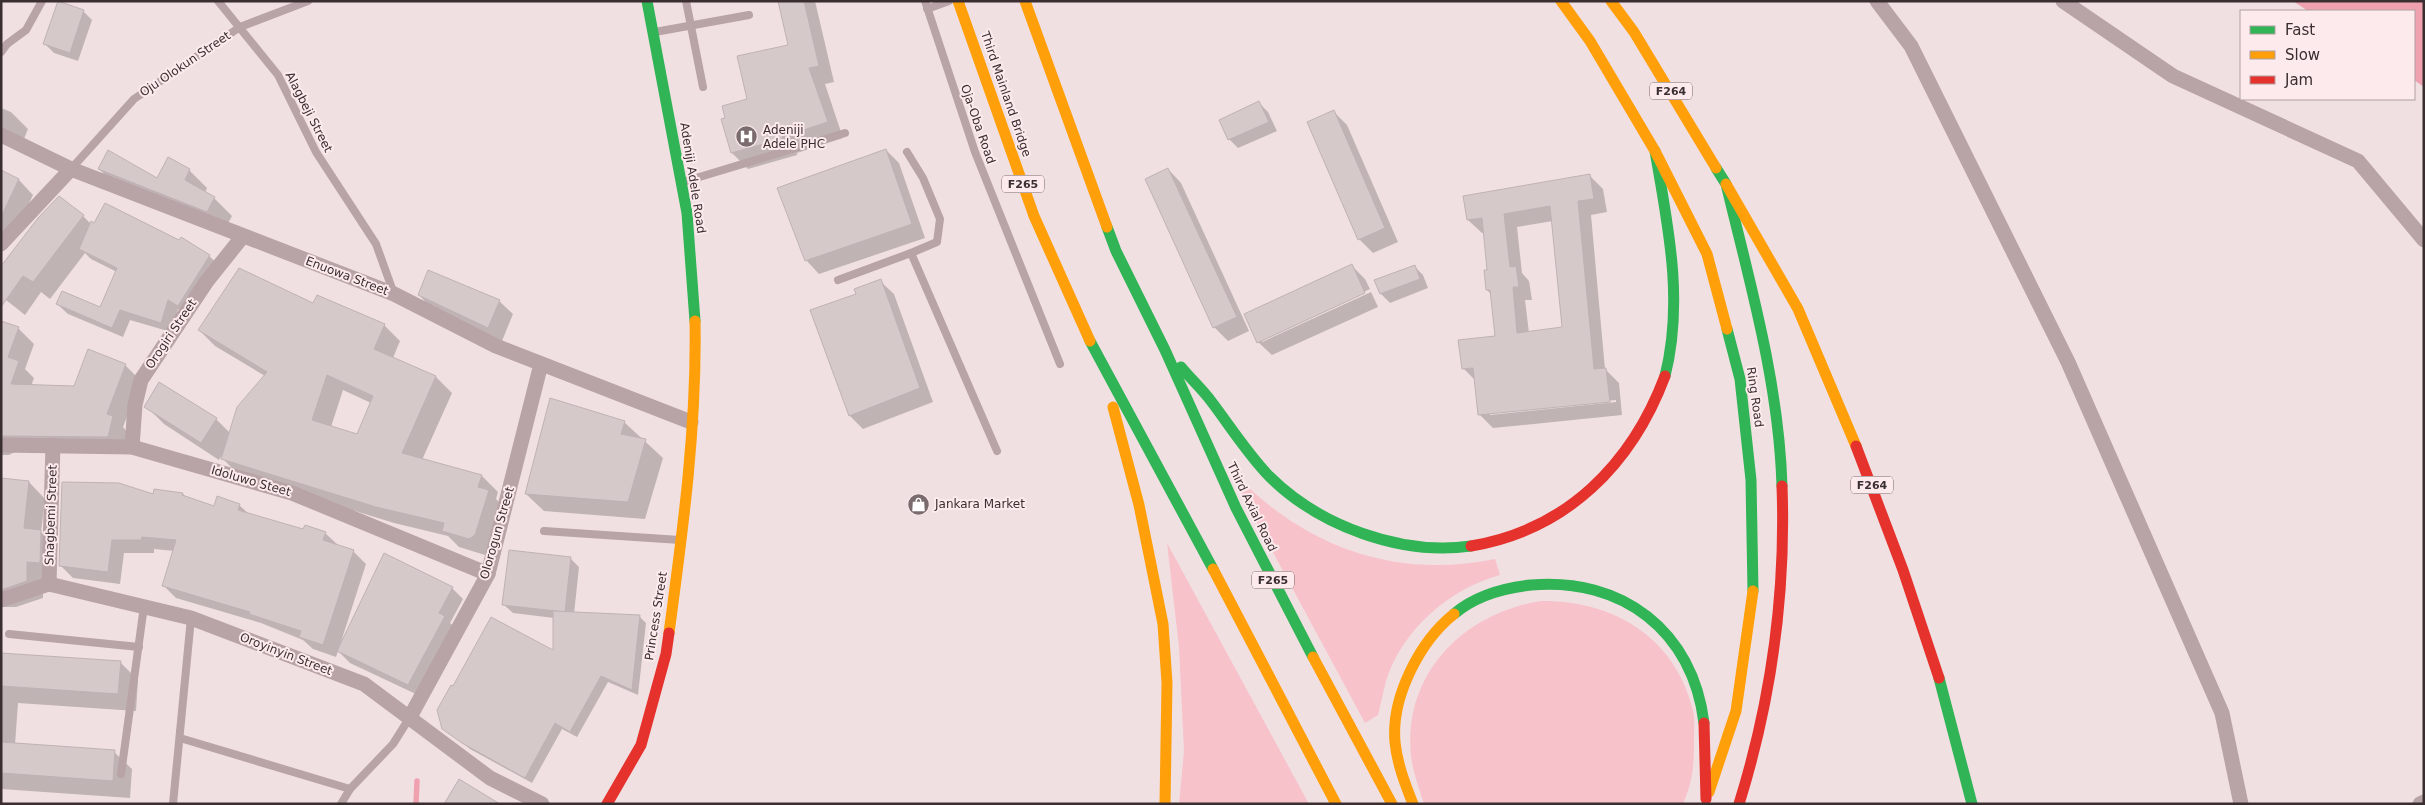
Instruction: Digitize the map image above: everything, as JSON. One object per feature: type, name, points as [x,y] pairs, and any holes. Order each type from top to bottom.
[{"type":"main road","name":"Adeniji Adele Road","points":[[647,1],[687,213],[695,308],[696,372],[691,422]]},
{"type":"main road","name":"Third Mainland Bridge","points":[[958,1],[1034,216],[1101,365]]},
{"type":"main road","name":"F265","points":[[1025,1],[1116,251],[1165,350]]},
{"type":"main road","name":"Ring Road","points":[[1561,1],[1590,41],[1655,151],[1707,254],[1740,378],[1751,480],[1754,600],[1736,711],[1705,802]]},
{"type":"main road","name":"F264","points":[[1611,1],[1634,32],[1790,292],[1826,372],[1877,497],[1943,693],[1960,748],[1972,804]]},
{"type":"main road","points":[[1165,350],[1209,399],[1251,458],[1292,496],[1332,520],[1367,534],[1419,546],[1455,546],[1495,542],[1532,527],[1569,508],[1596,485],[1623,457],[1640,432],[1655,402],[1672,344],[1674,291],[1666,214],[1655,151]]},
{"type":"main road","points":[[1726,184],[1761,329],[1781,449],[1784,531],[1780,603],[1769,688],[1752,762],[1739,804]]},
{"type":"main road","name":"Third Axial Road","points":[[1165,350],[1236,508],[1332,694],[1392,804]]},
{"type":"main road","points":[[1101,365],[1139,505],[1163,624],[1167,683],[1165,804]]},
{"type":"main road","name":"F265","points":[[1101,365],[1211,564],[1336,804]]},
{"type":"main road","name":"Princess Street","points":[[607,804],[641,744],[666,654],[682,540],[691,422]]},
{"type":"main road","points":[[1413,804],[1406,789],[1394,741],[1399,698],[1413,666],[1429,640],[1447,618],[1476,599],[1505,589],[1531,584],[1580,585],[1629,603],[1652,618],[1675,646],[1693,680],[1701,702],[1706,746],[1705,802]]},
{"type":"street","points":[[1878,1],[1911,46],[2068,362],[2222,713],[2241,804]]},
{"type":"street","points":[[2062,1],[2173,76],[2358,161],[2424,240]]},
{"type":"street","name":"Enuowa Street","points":[[1,135],[71,169],[394,294],[496,346],[691,422]]},
{"type":"street","name":"Oju Olokun Street","points":[[1,244],[71,169]]},
{"type":"street","name":"Orogiri Street","points":[[132,447],[135,405],[141,380],[207,281],[243,236]]},
{"type":"street","name":"Olorogun Street","points":[[410,717],[488,574],[542,364]]},
{"type":"street","name":"Idoluwo Steet","points":[[1,445],[132,447],[292,493],[488,574]]},
{"type":"street","name":"Shagbemi Street","points":[[48,584],[53,445]]},
{"type":"street","points":[[1,600],[48,584]]},
{"type":"street","name":"Oroyinyin Street","points":[[48,584],[192,618],[364,684],[490,778],[542,804]]},
{"type":"street","points":[[2420,804],[2424,802]]},
{"type":"lane","points":[[1,52],[7,44],[26,30],[42,1]]},
{"type":"lane","name":"Alagbeji Street","points":[[218,1],[278,75],[316,152],[376,244],[394,294]]},
{"type":"lane","name":"Oju Olokun Street","points":[[71,169],[134,99],[240,27],[308,1]]},
{"type":"lane","points":[[686,1],[703,87]]},
{"type":"lane","points":[[926,5],[949,1]]},
{"type":"lane","name":"Oja-Oba Road","points":[[926,5],[975,152],[1060,364]]},
{"type":"lane","points":[[653,32],[749,15]]},
{"type":"lane","points":[[682,183],[845,133]]},
{"type":"lane","points":[[838,280],[937,242],[940,219],[923,178],[907,152]]},
{"type":"lane","points":[[911,253],[998,450]]},
{"type":"lane","points":[[544,530],[682,540]]},
{"type":"lane","points":[[121,774],[144,606]]},
{"type":"lane","points":[[173,804],[192,618]]},
{"type":"lane","points":[[9,634],[139,647]]},
{"type":"lane","points":[[341,804],[350,789],[393,744],[410,717]]},
{"type":"lane","points":[[180,738],[350,789]]},
{"type":"shaded area","points":[[2293,1],[2424,1],[2424,87],[2415,81],[2415,10],[2306,10]]},
{"type":"shaded area","points":[[1250,489],[1277,511],[1304,529],[1334,544],[1364,555],[1395,562],[1428,565],[1461,564],[1495,559],[1500,575],[1481,581],[1463,590],[1430,614],[1416,629],[1403,645],[1393,662],[1386,681],[1378,715],[1365,723],[1241,493]]},
{"type":"shaded area","points":[[1167,543],[1309,804],[1179,804],[1184,751],[1179,647]]},
{"type":"shaded area","points":[[1541,601],[1567,602],[1593,607],[1616,616],[1637,628],[1656,643],[1672,662],[1684,684],[1694,717],[1692,773],[1683,804],[1424,804],[1411,756],[1411,726],[1417,698],[1428,674],[1444,652],[1464,633],[1487,619],[1513,608]]},
{"type":"building","points":[[58,1],[84,10],[70,53],[43,44]]},
{"type":"building","points":[[778,1],[804,1],[819,66],[809,68],[828,122],[782,137],[782,139],[731,153],[721,119],[725,118],[722,106],[747,99],[737,56],[788,45]]},
{"type":"building","points":[[1259,101],[1269,122],[1228,140],[1219,120]]},
{"type":"building","points":[[1334,110],[1385,228],[1358,240],[1307,122]]},
{"type":"building","points":[[886,149],[912,224],[805,261],[777,188]]},
{"type":"building","points":[[108,150],[157,178],[168,157],[190,169],[185,180],[215,197],[207,212],[98,169]]},
{"type":"building","points":[[1168,168],[1237,317],[1213,328],[1145,179]]},
{"type":"building","points":[[1,170],[19,179],[1,217]]},
{"type":"building","points":[[1590,174],[1594,199],[1578,201],[1594,369],[1606,368],[1610,402],[1478,415],[1473,368],[1462,369],[1458,340],[1495,336],[1490,290],[1486,290],[1484,270],[1487,270],[1482,218],[1467,220],[1463,196]],"holes":[[[1550,206],[1562,327],[1517,333],[1513,287],[1519,287],[1516,266],[1510,267],[1504,214]]]},
{"type":"building","points":[[59,196],[84,215],[33,282],[23,276],[1,307],[1,266],[38,218]]},
{"type":"building","points":[[105,203],[179,240],[181,237],[210,255],[178,306],[168,300],[161,323],[120,310],[112,328],[56,304],[62,291],[100,307],[117,268],[79,249],[91,221],[94,223]]},
{"type":"building","points":[[1352,264],[1365,293],[1257,343],[1244,314]]},
{"type":"building","points":[[1415,265],[1420,279],[1380,294],[1374,280]]},
{"type":"building","points":[[239,268],[313,303],[317,295],[385,324],[374,349],[436,376],[402,453],[482,475],[478,487],[489,490],[475,535],[469,539],[442,531],[444,523],[376,507],[221,459],[237,407],[267,372],[198,330]],"holes":[[[327,375],[373,396],[357,434],[312,420]]]},
{"type":"building","points":[[428,270],[500,300],[488,328],[418,295]]},
{"type":"building","points":[[881,279],[920,388],[849,416],[810,310],[856,294],[854,289]]},
{"type":"building","points":[[1,321],[19,327],[8,357],[19,361],[11,384],[74,386],[88,349],[126,364],[107,414],[113,416],[108,437],[1,436]]},
{"type":"building","points":[[159,382],[217,418],[201,443],[144,407]]},
{"type":"building","points":[[550,398],[625,421],[621,434],[646,439],[628,502],[525,494]]},
{"type":"building","points":[[1,478],[29,481],[24,528],[41,530],[40,563],[27,562],[27,581],[1,590]]},
{"type":"building","points":[[62,482],[119,483],[153,494],[154,489],[183,493],[182,495],[214,506],[217,496],[240,504],[238,510],[303,529],[305,525],[326,532],[323,540],[354,550],[323,645],[299,637],[301,631],[249,614],[250,612],[162,586],[176,540],[142,537],[141,540],[112,540],[108,572],[59,566]]},
{"type":"building","points":[[509,550],[571,557],[565,612],[502,605]]},
{"type":"building","points":[[384,553],[453,587],[439,613],[445,616],[408,685],[337,651]]},
{"type":"building","points":[[553,611],[640,615],[632,690],[601,676],[570,732],[555,723],[525,778],[462,743],[442,729],[437,710],[451,685],[453,686],[491,617],[553,650]]},
{"type":"building","points":[[1,653],[121,661],[118,694],[1,686]]},
{"type":"building","points":[[1,742],[115,750],[113,781],[1,773]]},
{"type":"building","points":[[459,779],[500,804],[444,804]]},
{"type":"waterway","points":[[416,804],[417,781]]},
{"type":"traffic: fast","points":[[647,1],[687,213],[695,321]]},
{"type":"traffic: fast","points":[[1655,151],[1669,235],[1674,292],[1671,348],[1665,376]]},
{"type":"traffic: fast","points":[[1716,168],[1726,184],[1762,334],[1775,410],[1782,486]]},
{"type":"traffic: fast","points":[[1107,227],[1116,251],[1165,350],[1236,508],[1313,657]]},
{"type":"traffic: fast","points":[[1727,329],[1740,379],[1751,480],[1753,591]]},
{"type":"traffic: fast","points":[[1090,341],[1213,569]]},
{"type":"traffic: fast","points":[[1181,367],[1208,397],[1246,449],[1269,476],[1289,494],[1312,509],[1336,523],[1362,534],[1390,541],[1444,548],[1471,546]]},
{"type":"traffic: fast","points":[[1454,614],[1471,602],[1490,594],[1510,588],[1531,585],[1564,585],[1595,590],[1623,601],[1648,616],[1668,637],[1685,662],[1697,690],[1704,723]]},
{"type":"traffic: fast","points":[[1939,678],[1972,804]]},
{"type":"traffic: slow","points":[[958,1],[1034,216],[1090,341]]},
{"type":"traffic: slow","points":[[1025,1],[1107,227]]},
{"type":"traffic: slow","points":[[1561,1],[1590,41],[1655,151],[1707,254],[1727,329]]},
{"type":"traffic: slow","points":[[1611,1],[1634,32],[1716,168]]},
{"type":"traffic: slow","points":[[1726,184],[1798,309],[1856,446]]},
{"type":"traffic: slow","points":[[669,633],[688,477],[694,399],[695,321]]},
{"type":"traffic: slow","points":[[1113,407],[1139,505],[1163,624],[1167,683],[1165,804]]},
{"type":"traffic: slow","points":[[1213,569],[1336,804]]},
{"type":"traffic: slow","points":[[1709,792],[1736,711],[1753,591]]},
{"type":"traffic: slow","points":[[1413,804],[1396,750],[1395,725],[1398,707],[1410,671],[1419,654],[1442,625],[1454,614]]},
{"type":"traffic: slow","points":[[1313,657],[1392,804]]},
{"type":"traffic: jam","points":[[1471,546],[1506,538],[1537,525],[1566,508],[1592,488],[1614,464],[1634,437],[1651,408],[1665,376]]},
{"type":"traffic: jam","points":[[1856,446],[1903,570],[1939,678]]},
{"type":"traffic: jam","points":[[1739,804],[1760,726],[1774,647],[1781,567],[1782,486]]},
{"type":"traffic: jam","points":[[607,804],[641,745],[666,654],[669,633]]},
{"type":"traffic: jam","points":[[1704,723],[1706,799]]},
{"type":"place","name":"Adeniji Adele PHC","points":[[747,137]]},
{"type":"place","name":"Jankara Market","points":[[919,504]]}]
